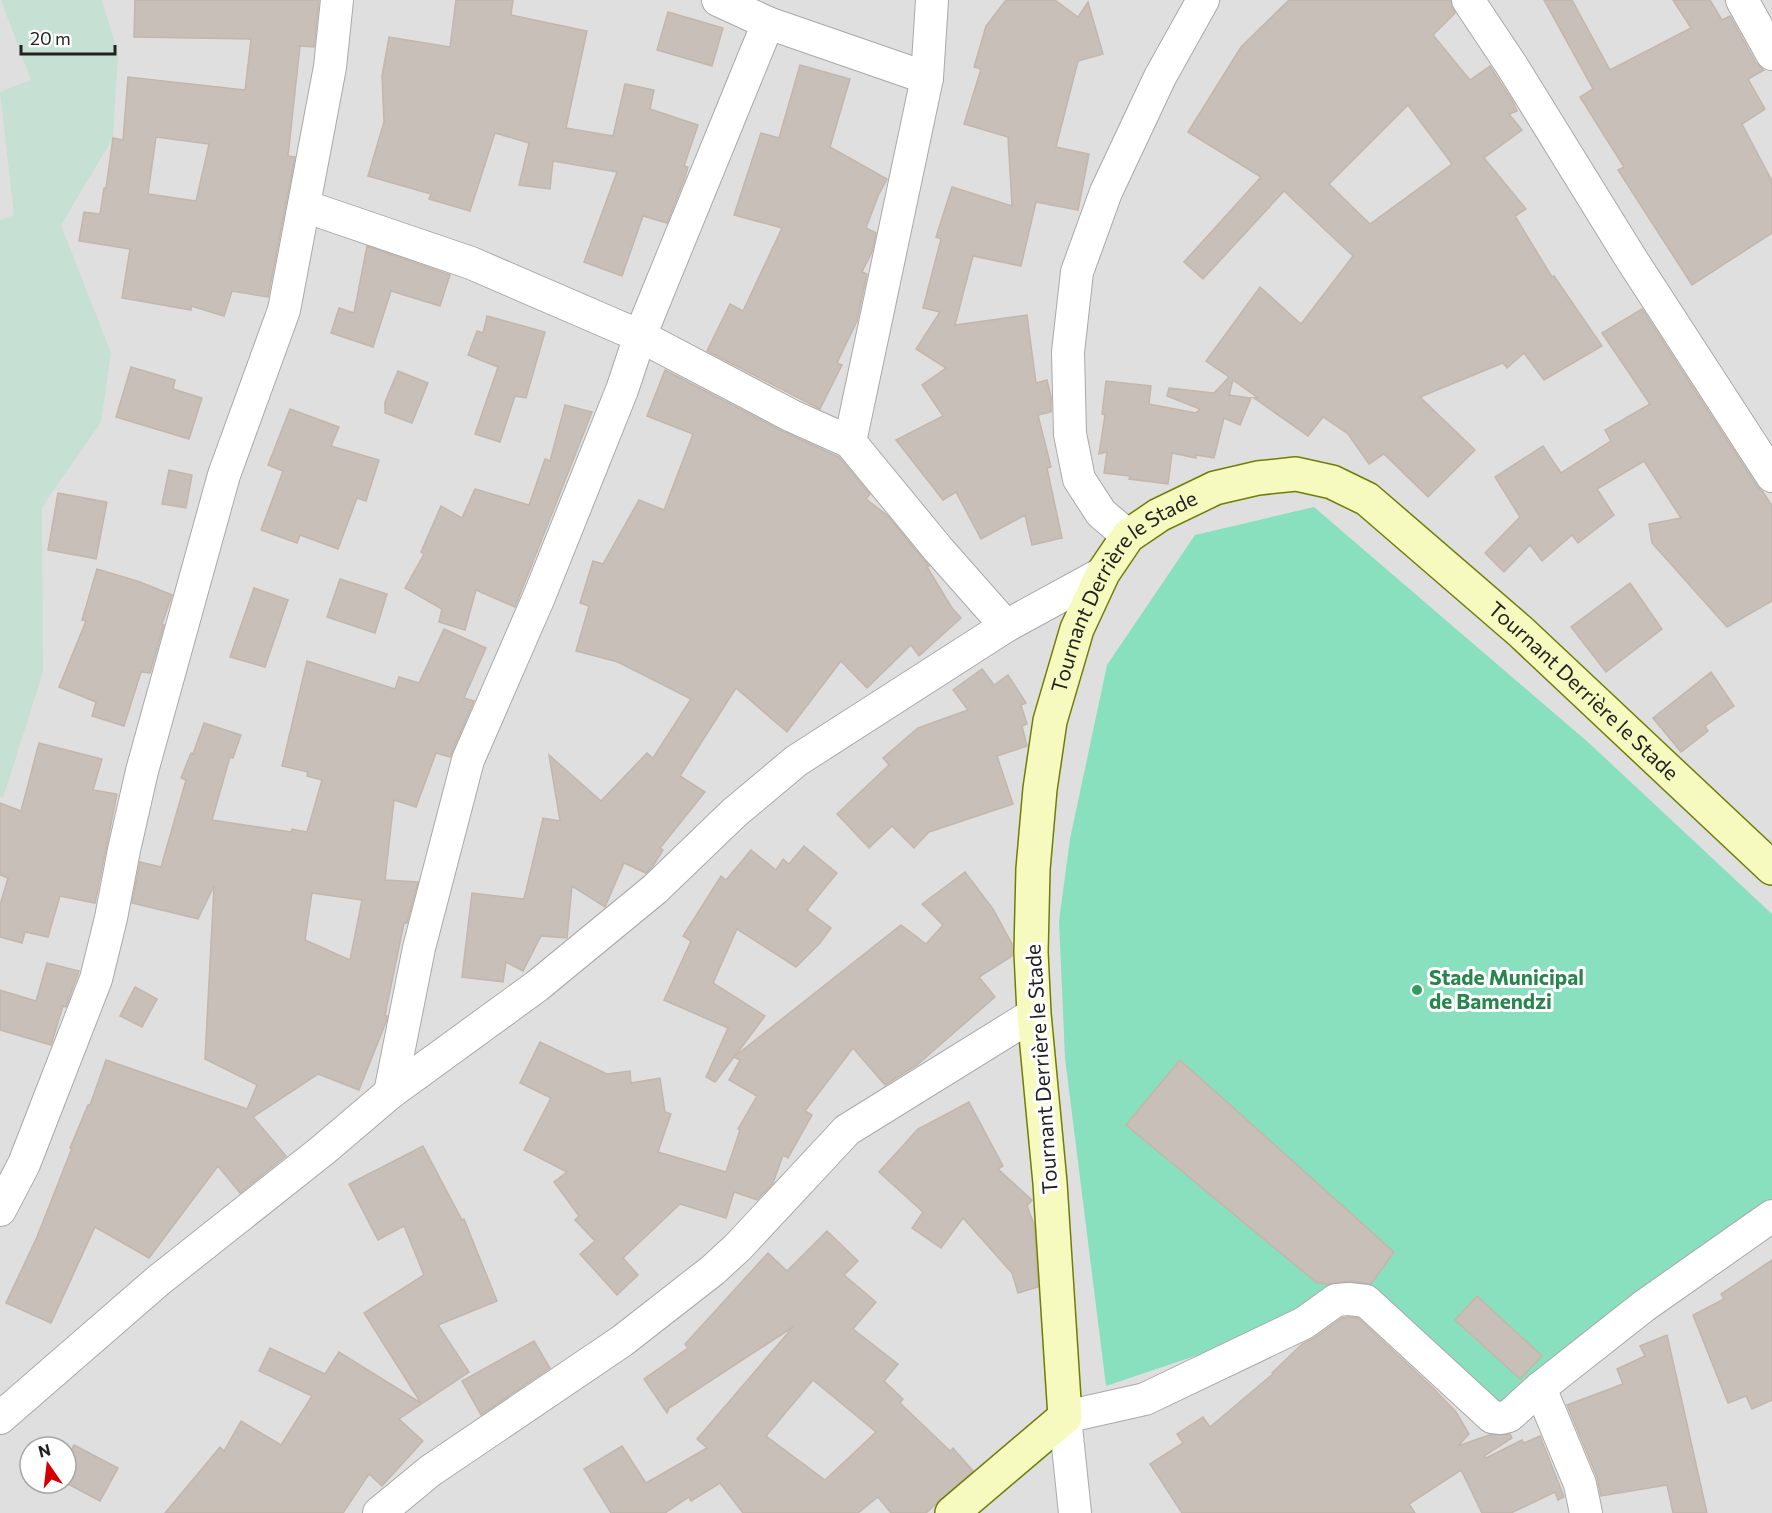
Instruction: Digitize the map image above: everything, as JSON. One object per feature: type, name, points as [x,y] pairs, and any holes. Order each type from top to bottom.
[{"type":"street","points":[[0,1210],[24,1164],[96,979],[142,771],[224,475],[284,310],[330,67],[338,0]]},
{"type":"street","points":[[718,0],[768,22],[927,78]]},
{"type":"street","points":[[850,442],[927,78],[932,0]]},
{"type":"street","points":[[1128,536],[1101,513],[1079,479],[1070,434],[1068,352],[1077,272],[1106,192],[1160,77],[1203,0]]},
{"type":"street","points":[[1468,0],[1512,66],[1629,257],[1772,476]]},
{"type":"street","points":[[1742,0],[1772,54]]},
{"type":"street","points":[[390,1093],[419,948],[468,760],[539,597],[622,390],[640,336],[768,22]]},
{"type":"street","points":[[304,206],[471,263],[640,336],[792,416],[850,442],[938,549],[1006,626]]},
{"type":"street","name":"Tournant Derrière le Stade","points":[[1065,1417],[1050,1183],[1034,1014],[1031,952],[1033,869],[1040,789],[1050,721],[1077,629],[1103,573],[1128,536],[1159,515],[1215,488],[1258,478],[1296,474],[1332,482],[1367,499],[1521,632],[1772,868]]},
{"type":"street","points":[[0,1418],[159,1280],[314,1157],[390,1093],[546,978],[655,889],[734,813],[796,761],[1006,626],[1103,573]]},
{"type":"street","points":[[379,1513],[430,1471],[622,1341],[713,1270],[738,1247],[847,1130],[1034,1014]]},
{"type":"street","points":[[952,1513],[1065,1417],[1145,1399],[1304,1323],[1336,1300],[1365,1301],[1492,1417],[1509,1416],[1540,1388],[1644,1306],[1772,1216]]},
{"type":"street","points":[[1540,1388],[1580,1484],[1586,1513]]},
{"type":"street","points":[[1065,1417],[1075,1513]]},
{"type":"shaded area","points":[[0,0],[1772,0],[1772,1513],[0,1513]]},
{"type":"green space","points":[[1,0],[102,0],[118,54],[113,138],[61,225],[111,353],[101,422],[42,507],[43,672],[3,798],[0,797],[0,220],[14,215],[0,92],[31,80]]},
{"type":"green space","name":"Stade Municipal de Bamendzi","points":[[1314,507],[1589,743],[1772,914],[1772,1216],[1502,1412],[1335,1300],[1207,1352],[1106,1386],[1065,1058],[1059,921],[1070,839],[1107,665],[1195,535]]},
{"type":"building","points":[[135,0],[319,0],[314,47],[300,46],[288,156],[295,157],[268,297],[232,291],[224,316],[191,306],[191,310],[122,298],[130,249],[79,241],[84,212],[100,214],[113,138],[123,140],[128,77],[245,90],[251,39],[134,37]],"holes":[[[156,137],[209,144],[196,201],[148,194]]]},
{"type":"building","points":[[456,0],[513,0],[511,15],[587,31],[566,128],[613,136],[625,84],[654,90],[650,109],[698,125],[684,166],[688,167],[684,180],[667,223],[643,216],[622,276],[584,262],[617,172],[553,161],[550,189],[519,185],[529,143],[495,133],[470,211],[429,199],[431,194],[368,176],[384,122],[382,76],[389,37],[450,47]]},
{"type":"building","points":[[1006,0],[1055,0],[1078,17],[1088,2],[1103,54],[1078,61],[1056,147],[1089,154],[1078,210],[1036,202],[1021,266],[973,256],[955,325],[1027,315],[1036,383],[1047,380],[1051,397],[1051,412],[1038,415],[1051,467],[1047,468],[1062,538],[1032,545],[1025,515],[981,539],[956,492],[943,500],[896,440],[943,416],[922,385],[946,368],[916,349],[940,312],[923,308],[941,239],[936,237],[952,187],[1012,206],[1008,137],[964,124],[981,69],[974,67],[986,26]]},
{"type":"building","points":[[1289,0],[1450,0],[1455,13],[1433,35],[1470,80],[1490,66],[1517,111],[1509,114],[1522,130],[1484,158],[1526,209],[1515,216],[1552,277],[1554,276],[1602,346],[1544,380],[1524,353],[1507,368],[1503,363],[1420,397],[1475,450],[1428,497],[1384,454],[1369,464],[1348,434],[1323,417],[1308,436],[1254,398],[1258,398],[1233,380],[1229,395],[1251,398],[1240,425],[1224,418],[1214,458],[1196,455],[1196,458],[1172,453],[1168,484],[1104,473],[1107,452],[1099,454],[1105,415],[1102,414],[1106,381],[1151,386],[1149,404],[1196,413],[1200,409],[1167,396],[1169,388],[1214,393],[1229,377],[1206,361],[1260,287],[1301,324],[1353,256],[1284,191],[1203,279],[1184,262],[1261,177],[1188,132],[1241,47]],"holes":[[[1408,105],[1452,164],[1370,224],[1329,184]]]},
{"type":"building","points":[[1544,0],[1572,0],[1610,70],[1691,28],[1673,0],[1710,0],[1722,20],[1730,16],[1756,63],[1764,70],[1748,79],[1765,109],[1742,124],[1772,181],[1772,233],[1692,285],[1618,170],[1624,167],[1580,97],[1593,89]]},
{"type":"building","points":[[668,12],[723,28],[712,66],[657,50]]},
{"type":"building","points":[[800,65],[850,79],[830,147],[887,179],[866,228],[876,233],[872,252],[862,272],[867,274],[857,321],[837,363],[842,365],[820,409],[707,351],[730,304],[743,311],[782,228],[734,215],[761,133],[779,138]]},
{"type":"building","points":[[367,246],[450,275],[440,306],[391,291],[373,347],[331,333],[339,308],[354,313]]},
{"type":"building","points":[[1642,309],[1772,506],[1772,601],[1727,627],[1652,543],[1649,524],[1681,518],[1644,461],[1597,489],[1614,515],[1578,543],[1572,535],[1542,561],[1530,545],[1504,572],[1485,553],[1520,517],[1495,477],[1543,446],[1561,473],[1611,441],[1605,430],[1650,404],[1602,333]]},
{"type":"building","points":[[487,316],[545,332],[526,398],[515,396],[500,442],[475,434],[498,367],[468,355],[477,331],[483,333]]},
{"type":"building","points":[[131,367],[175,380],[173,389],[202,398],[189,439],[116,417]]},
{"type":"building","points":[[665,370],[784,432],[839,457],[870,494],[866,499],[888,516],[929,566],[927,567],[952,608],[961,618],[919,656],[911,645],[867,688],[841,661],[787,732],[736,688],[680,776],[705,792],[660,848],[663,850],[653,866],[646,873],[624,863],[605,907],[572,886],[567,938],[541,936],[523,971],[506,962],[503,982],[462,977],[472,893],[524,899],[543,818],[560,821],[549,755],[601,801],[647,753],[653,758],[691,699],[618,662],[576,651],[589,606],[580,603],[593,561],[603,564],[639,500],[664,510],[693,434],[647,416]]},
{"type":"building","points":[[398,371],[428,383],[412,423],[385,413],[385,402]]},
{"type":"building","points":[[565,405],[592,412],[515,607],[476,590],[465,630],[439,622],[442,609],[405,588],[424,554],[421,552],[441,506],[462,518],[475,489],[529,505],[545,459],[550,461]]},
{"type":"building","points":[[290,409],[339,427],[331,446],[379,460],[366,501],[357,498],[338,549],[300,535],[297,543],[261,530],[283,471],[268,465]]},
{"type":"building","points":[[169,470],[192,475],[186,508],[162,504]]},
{"type":"building","points":[[58,493],[107,502],[96,559],[48,550]]},
{"type":"building","points":[[97,569],[140,582],[172,595],[150,673],[141,672],[124,726],[92,716],[96,702],[59,687],[86,621],[82,620]]},
{"type":"building","points":[[340,579],[387,594],[375,633],[327,617]]},
{"type":"building","points":[[1630,583],[1662,629],[1606,672],[1571,627]]},
{"type":"building","points":[[254,588],[288,600],[265,667],[230,657]]},
{"type":"building","points":[[444,629],[486,648],[464,698],[474,701],[450,757],[436,753],[416,807],[394,800],[385,880],[418,882],[407,923],[404,923],[385,1015],[387,1016],[386,1022],[359,1090],[318,1074],[253,1117],[286,1156],[240,1193],[218,1166],[149,1258],[95,1227],[51,1323],[6,1303],[37,1237],[106,1060],[247,1109],[257,1085],[205,1059],[214,886],[198,919],[132,903],[140,862],[161,867],[186,780],[181,778],[191,753],[193,754],[204,723],[241,735],[233,758],[230,757],[212,820],[291,832],[292,829],[307,832],[322,780],[307,776],[308,772],[282,766],[307,661],[395,689],[399,677],[419,683]],"holes":[[[312,893],[362,900],[350,960],[305,940]]]},
{"type":"building","points":[[982,669],[994,685],[1008,675],[1026,703],[1021,705],[1027,724],[1022,726],[1027,746],[997,756],[1013,804],[929,832],[914,848],[892,826],[869,848],[837,814],[889,765],[883,758],[918,728],[968,710],[953,690]]},
{"type":"building","points":[[1711,672],[1734,706],[1705,726],[1708,731],[1681,752],[1653,718]]},
{"type":"building","points":[[39,743],[102,759],[93,790],[117,794],[95,903],[60,896],[48,937],[25,932],[22,943],[0,937],[0,905],[8,878],[0,875],[0,803],[21,811]]},
{"type":"building","points":[[804,846],[837,873],[807,910],[831,928],[820,943],[796,967],[737,929],[713,983],[765,1016],[735,1056],[901,925],[926,944],[943,925],[922,904],[965,872],[993,909],[1012,944],[1012,956],[979,977],[995,997],[917,1065],[885,1085],[853,1048],[805,1111],[812,1115],[788,1158],[783,1155],[773,1183],[757,1200],[734,1192],[726,1218],[680,1204],[623,1258],[638,1275],[617,1295],[580,1254],[595,1241],[575,1220],[579,1216],[554,1182],[567,1172],[524,1150],[551,1098],[520,1083],[540,1042],[607,1074],[630,1071],[631,1083],[660,1078],[665,1112],[671,1114],[658,1152],[726,1172],[740,1130],[738,1129],[757,1096],[729,1080],[740,1060],[734,1057],[715,1082],[706,1077],[728,1028],[664,1000],[691,941],[683,936],[721,876],[726,880],[751,850],[776,870],[783,859],[789,864]]},
{"type":"building","points":[[47,963],[79,971],[66,1007],[63,1006],[51,1045],[0,1030],[0,990],[36,1001]]},
{"type":"building","points":[[135,987],[157,999],[142,1027],[120,1016]]},
{"type":"building","points":[[1180,1060],[1394,1252],[1371,1284],[1351,1281],[1317,1283],[1126,1125]]},
{"type":"building","points":[[969,1102],[1003,1166],[998,1169],[1032,1200],[1027,1206],[1034,1224],[1038,1287],[1018,1293],[1012,1273],[963,1218],[941,1248],[912,1228],[923,1212],[879,1172],[918,1129]]},
{"type":"building","points":[[423,1146],[462,1220],[464,1219],[497,1301],[438,1325],[469,1372],[399,1419],[423,1441],[382,1486],[369,1474],[343,1513],[165,1513],[220,1447],[224,1451],[241,1421],[281,1445],[312,1396],[259,1371],[270,1348],[325,1374],[339,1352],[421,1403],[364,1313],[424,1275],[404,1226],[378,1240],[349,1184]]},
{"type":"building","points":[[827,1231],[858,1261],[844,1275],[876,1302],[853,1329],[898,1364],[884,1381],[903,1399],[900,1403],[950,1451],[953,1448],[973,1471],[926,1513],[891,1513],[878,1497],[858,1513],[743,1513],[720,1483],[691,1501],[689,1497],[665,1513],[611,1513],[584,1469],[622,1446],[646,1483],[707,1448],[697,1439],[793,1327],[669,1408],[667,1413],[644,1379],[688,1348],[685,1344],[768,1253],[787,1271]],"holes":[[[813,1380],[876,1432],[825,1480],[766,1436]]]},
{"type":"building","points":[[1772,1260],[1772,1400],[1752,1409],[1746,1396],[1728,1403],[1693,1315],[1724,1299],[1721,1294]]},
{"type":"building","points":[[1477,1296],[1542,1356],[1520,1379],[1455,1320]]},
{"type":"building","points":[[1342,1318],[1358,1318],[1456,1412],[1469,1434],[1458,1446],[1489,1435],[1510,1434],[1512,1438],[1484,1456],[1486,1458],[1522,1440],[1524,1443],[1540,1436],[1564,1497],[1558,1500],[1555,1492],[1511,1513],[1482,1513],[1461,1470],[1409,1504],[1415,1513],[1182,1513],[1150,1464],[1183,1443],[1177,1434],[1203,1417],[1210,1427],[1273,1374],[1302,1344]]},
{"type":"building","points":[[1667,1335],[1707,1513],[1673,1513],[1667,1485],[1601,1496],[1597,1477],[1567,1405],[1623,1384],[1617,1369],[1645,1356],[1640,1346]]},
{"type":"building","points":[[534,1341],[550,1368],[481,1415],[462,1381]]},
{"type":"building","points":[[78,1447],[118,1468],[100,1501],[78,1489]]},
{"type":"place","name":"Stade Municipal de Bamendzi","points":[[1417,990]]}]
